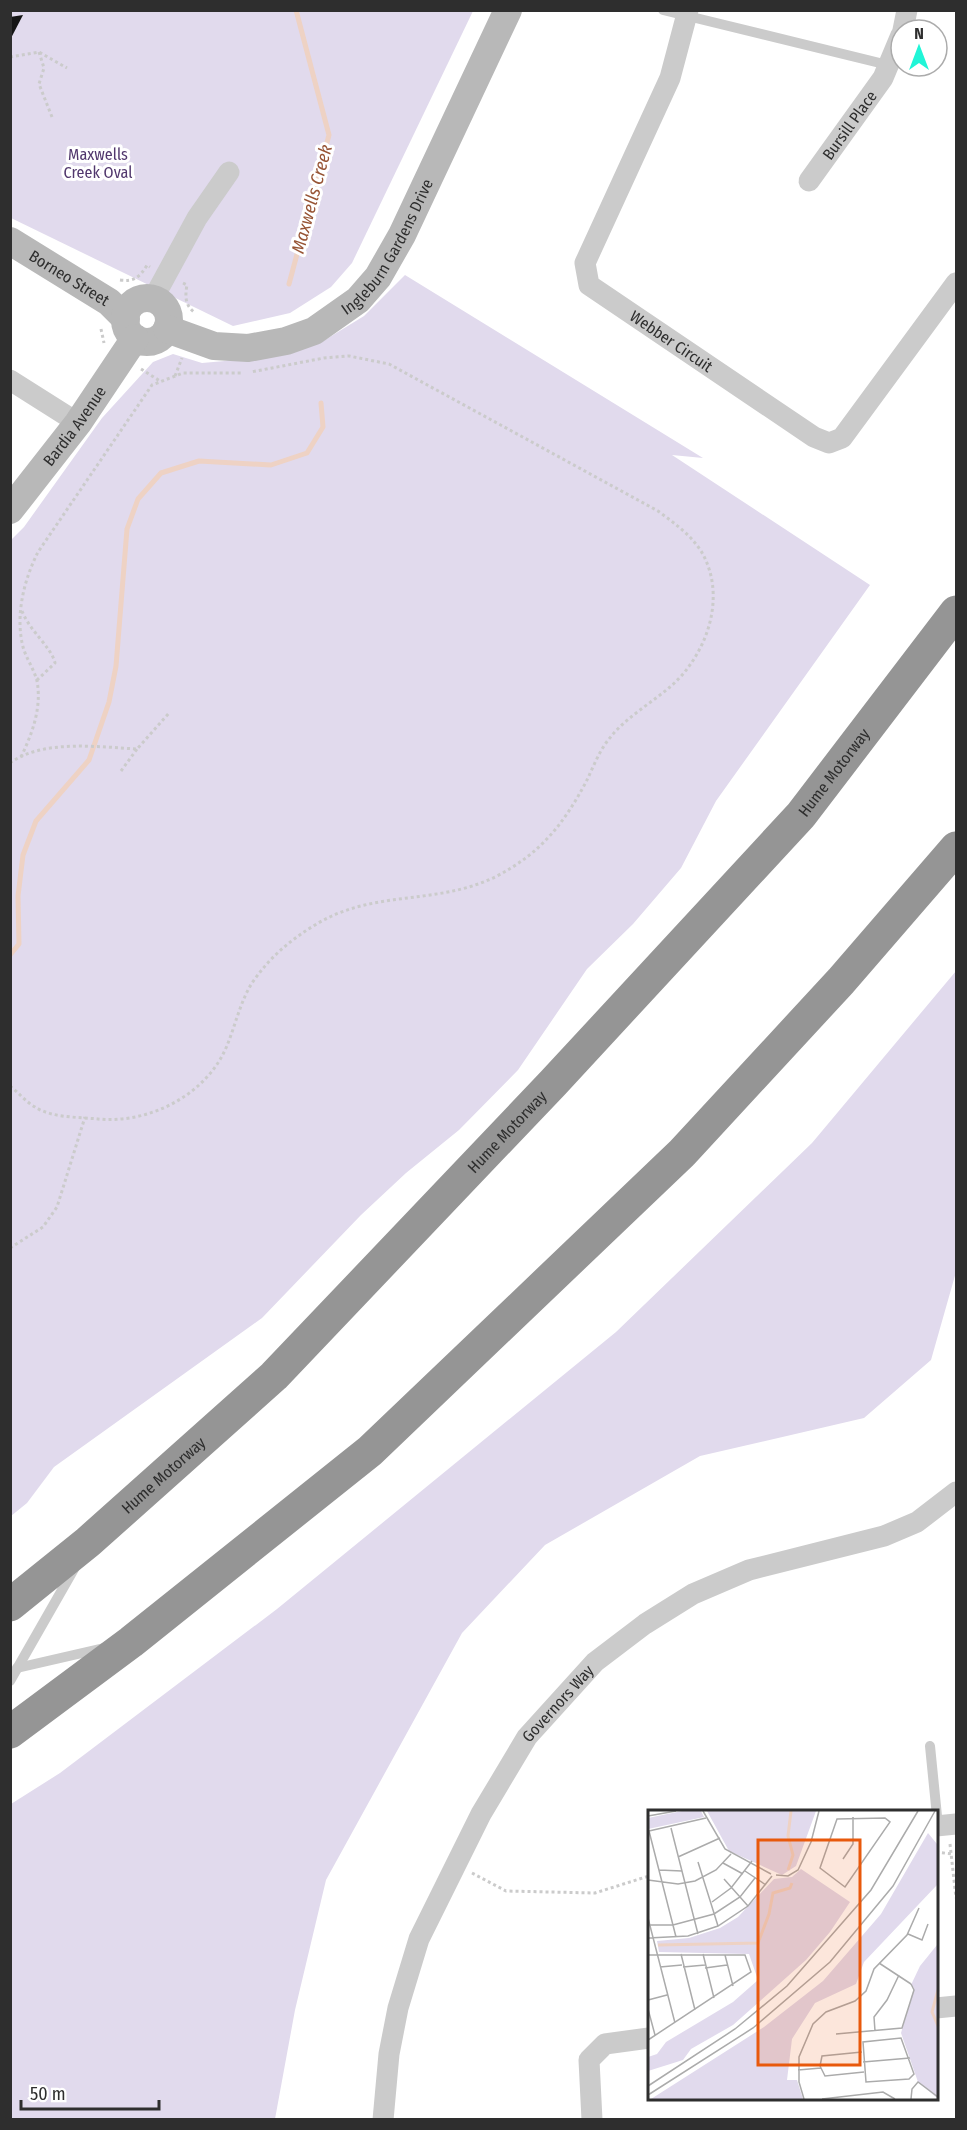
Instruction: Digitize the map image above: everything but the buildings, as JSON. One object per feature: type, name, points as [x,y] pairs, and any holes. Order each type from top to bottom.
[{"type":"highway","name":"Hume Motorway","points":[[10,1605],[88,1542],[274,1376],[553,1083],[801,815],[957,612]]},
{"type":"highway","points":[[10,1732],[131,1642],[370,1451],[674,1161],[841,981],[957,848]]},
{"type":"street","name":"Ingleburn Gardens Drive","points":[[167,329],[214,346],[248,348],[286,342],[314,331],[358,300],[378,277],[402,235],[508,10]]},
{"type":"street","name":"Webber Circuit","points":[[687,13],[670,78],[585,263],[590,285],[804,431],[829,443],[842,438],[957,283]]},
{"type":"street","name":"Bursill Place","points":[[809,181],[864,108],[888,66]]},
{"type":"street","points":[[153,299],[197,218],[229,172]]},
{"type":"street","name":"Borneo Street","points":[[10,241],[108,302],[130,328]]},
{"type":"street","points":[[140,299],[153,299],[165,308],[168,315],[167,329],[156,340],[142,341],[130,328],[129,308],[140,299]]},
{"type":"street","name":"Bardia Avenue","points":[[10,510],[78,423],[130,328]]},
{"type":"street","points":[[10,380],[78,423]]},
{"type":"street","name":"Governors Way","points":[[383,2120],[389,2054],[398,2008],[419,1939],[455,1864],[527,1737],[595,1662],[645,1624],[693,1594],[749,1570],[884,1536],[917,1522],[957,1492]]},
{"type":"street","points":[[937,2008],[957,2006]]},
{"type":"street","points":[[592,2120],[590,2060],[605,2044],[648,2038]]},
{"type":"lane","points":[[663,10],[687,13],[888,66]]},
{"type":"lane","points":[[10,1681],[15,1668],[88,1542]]},
{"type":"lane","points":[[15,1668],[131,1642]]},
{"type":"lane","points":[[930,1746],[944,1825]]},
{"type":"path","points":[[10,57],[39,52],[67,68]]},
{"type":"path","points":[[39,52],[44,68],[39,84],[52,117]]},
{"type":"path","points":[[187,285],[185,296],[189,308],[200,318]]},
{"type":"path","points":[[10,1086],[35,1108],[56,1114],[115,1120],[144,1116],[165,1108],[206,1077],[225,1051],[250,985],[271,958],[298,935],[325,918],[360,904],[434,896],[466,889],[496,876],[551,838],[569,815],[607,741],[621,726],[672,685],[695,659],[707,635],[714,608],[711,579],[702,552],[692,539],[658,511],[399,369],[372,359],[349,356],[324,358],[260,372],[183,373],[152,385],[38,552],[28,572],[21,609],[20,630],[36,681],[38,700],[34,725],[21,757]]},
{"type":"path","points":[[21,609],[32,631],[54,656],[55,663],[36,681]]},
{"type":"path","points":[[121,771],[170,712]]},
{"type":"path","points":[[10,763],[37,752],[83,745],[137,749]]},
{"type":"path","points":[[10,1248],[43,1227],[57,1207],[85,1117]]},
{"type":"path","points":[[944,1825],[952,1854],[957,1898]]},
{"type":"path","points":[[937,1852],[952,1854]]},
{"type":"path","points":[[455,1864],[506,1892],[595,1893],[648,1876]]},
{"type":"green space","name":"Maxwells Creek Oval","points":[[10,11],[473,11],[352,263],[331,287],[290,313],[233,326],[11,218]]},
{"type":"green space","points":[[405,275],[703,458],[672,455],[870,585],[716,801],[681,868],[633,924],[587,969],[518,1070],[459,1130],[406,1173],[361,1215],[262,1318],[54,1467],[27,1503],[11,1516],[11,540],[24,527],[102,418],[153,362],[173,354],[202,363],[270,357],[320,343],[364,316]]},
{"type":"green space","points":[[956,971],[956,1272],[931,1360],[864,1418],[700,1456],[545,1545],[462,1633],[326,1880],[295,2010],[275,2119],[11,2119],[11,1804],[60,1773],[277,1609],[616,1332],[812,1143]]},
{"type":"waterway","name":"Maxwells Creek","points":[[289,284],[329,135],[296,10]]},
{"type":"waterway","points":[[10,955],[19,944],[18,896],[23,855],[36,821],[89,760],[109,702],[116,666],[127,529],[138,499],[161,473],[199,461],[271,465],[307,453],[323,427],[321,403]]}]
